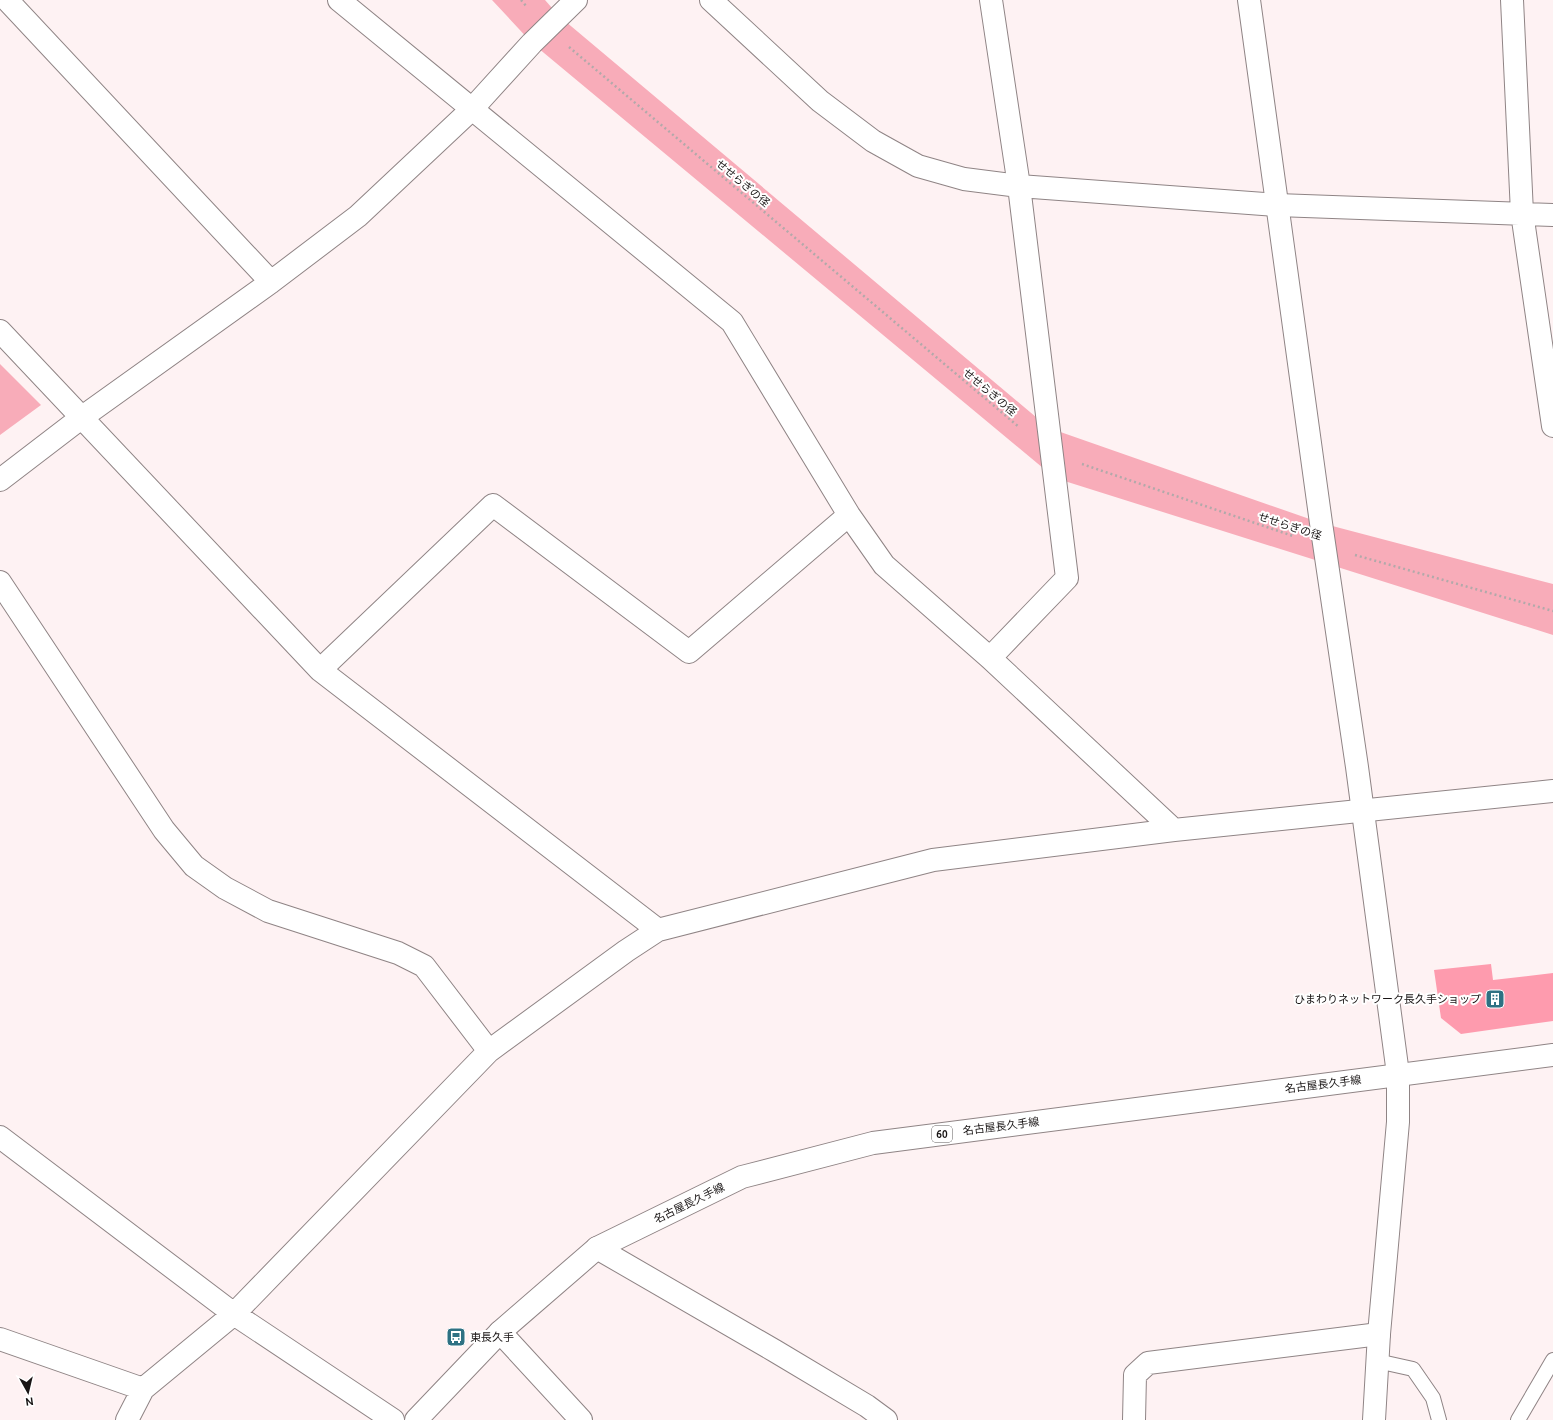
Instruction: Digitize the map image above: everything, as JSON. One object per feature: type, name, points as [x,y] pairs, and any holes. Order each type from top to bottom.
[{"type":"street","points":[[7,0],[271,282]]},
{"type":"street","points":[[339,0],[732,322],[849,515],[884,565],[990,658],[1174,830]]},
{"type":"street","points":[[0,480],[82,418],[271,282],[358,216],[472,109],[547,28],[576,0]]},
{"type":"street","points":[[711,0],[820,101],[873,141],[918,166],[964,179],[1019,186],[1277,205],[1553,214]]},
{"type":"street","points":[[990,658],[1066,578],[1019,186],[991,0]]},
{"type":"street","points":[[1249,0],[1398,1074],[1398,1122],[1379,1334],[1374,1420]]},
{"type":"street","points":[[1512,0],[1522,213],[1553,426]]},
{"type":"street","points":[[0,331],[320,670],[658,930]]},
{"type":"street","points":[[320,670],[493,506],[689,652],[849,515]]},
{"type":"street","points":[[0,582],[164,830],[194,866],[225,888],[268,910],[398,953],[424,966],[489,1051]]},
{"type":"street","points":[[127,1420],[143,1389],[234,1314],[489,1051],[626,950],[658,930],[933,860],[1174,830],[1553,791]]},
{"type":"street","name":"名古屋長久手線","points":[[416,1420],[500,1332],[597,1248],[742,1177],[873,1143],[1553,1055]]},
{"type":"street","points":[[0,1137],[234,1314],[393,1420]]},
{"type":"street","points":[[597,1248],[788,1358],[867,1406],[886,1420]]},
{"type":"street","points":[[500,1332],[581,1420]]},
{"type":"street","points":[[1134,1420],[1135,1375],[1148,1363],[1379,1334]]},
{"type":"street","points":[[0,1339],[143,1389]]},
{"type":"lane","points":[[1518,1420],[1553,1360]]},
{"type":"lane","points":[[1377,1361],[1413,1369],[1433,1398],[1439,1420]]},
{"type":"path","name":"せせらぎの径","points":[[520,0],[547,28],[1052,454],[1325,546],[1553,611]]},
{"type":"shaded area","points":[[492,0],[545,0],[559,16],[1049,428],[1321,523],[1553,584],[1553,635],[1055,478],[532,43]]},
{"type":"shaded area","points":[[0,364],[41,405],[0,435]]},
{"type":"building","name":"ひまわりネットワーク長久手ショップ","points":[[1491,964],[1493,980],[1553,973],[1553,1021],[1461,1034],[1441,1018],[1434,970]]},
{"type":"place","name":"ひまわりネットワーク長久手ショップ","points":[[1495,999]]},
{"type":"place","name":"東長久手","points":[[456,1337]]}]
